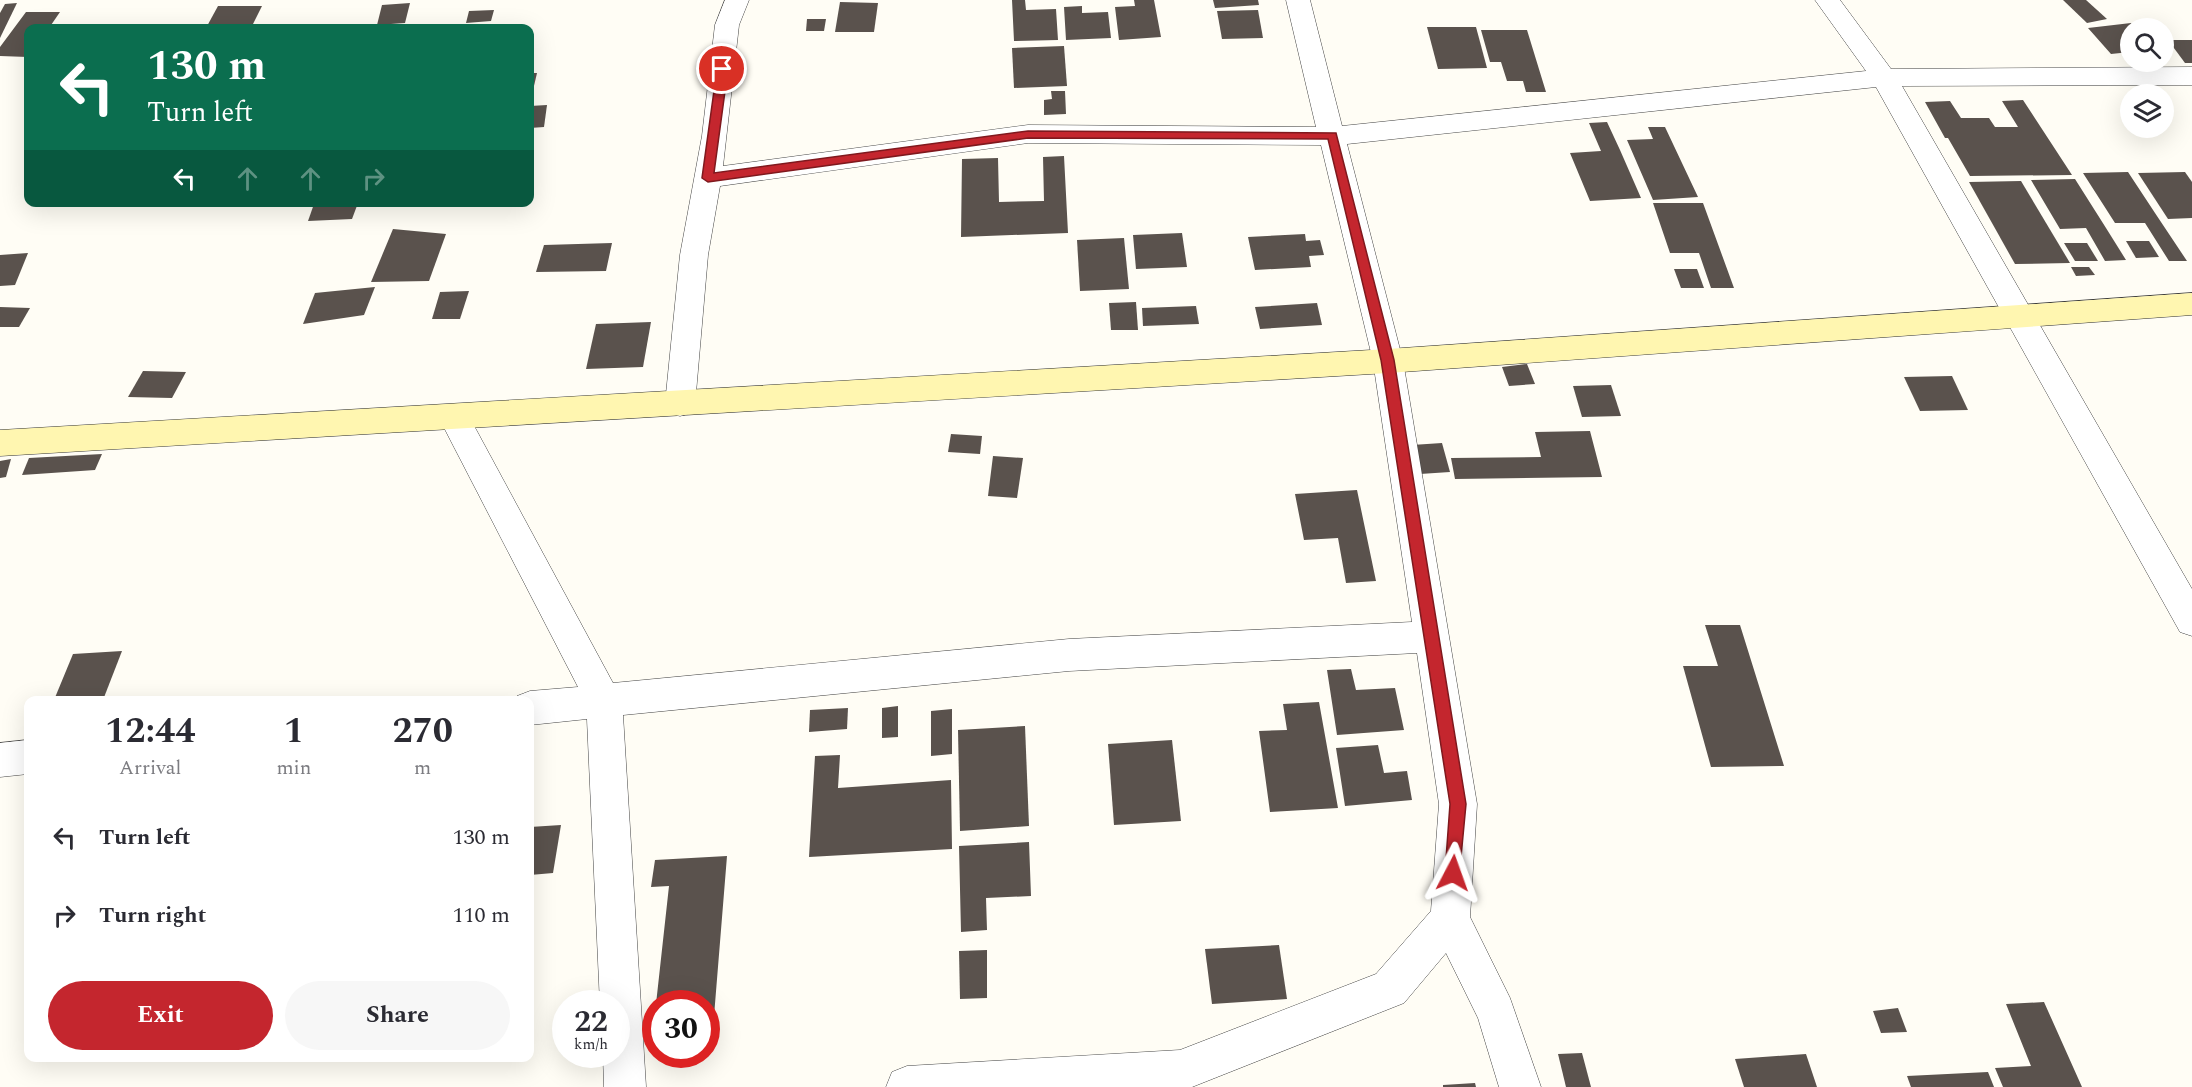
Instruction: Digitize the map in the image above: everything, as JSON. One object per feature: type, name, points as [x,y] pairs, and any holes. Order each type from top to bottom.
[{"type":"street","points":[[680,404],[694,255],[708,178],[727,25],[737,0]]},
{"type":"street","points":[[1298,0],[1388,360],[1458,804],[1450,919],[1496,1012],[1520,1087]]},
{"type":"street","points":[[1827,0],[1884,78],[2192,621]]},
{"type":"street","points":[[708,178],[1028,134],[1332,136],[1884,78],[2192,76]]},
{"type":"street","points":[[0,443],[454,418],[1388,360],[2192,304]]},
{"type":"street","points":[[454,418],[604,701],[625,1087]]},
{"type":"street","points":[[534,708],[1069,656],[1431,637]]},
{"type":"street","points":[[0,760],[24,758]]},
{"type":"street","points":[[907,1087],[1180,1071],[1390,989],[1450,919]]},
{"type":"building","points":[[1012,0],[1025,0],[1026,10],[1056,9],[1058,40],[1014,41]]},
{"type":"building","points":[[1134,0],[1154,0],[1161,37],[1119,40],[1115,7],[1135,6]]},
{"type":"building","points":[[1213,0],[1258,0],[1259,5],[1215,8]]},
{"type":"building","points":[[2063,0],[2086,0],[2107,19],[2087,23]]},
{"type":"building","points":[[840,2],[878,3],[874,32],[835,32]]},
{"type":"building","points":[[17,3],[0,38],[0,13],[5,4]]},
{"type":"building","points":[[410,3],[405,23],[377,24],[382,5]]},
{"type":"building","points":[[218,6],[262,6],[253,24],[208,24]]},
{"type":"building","points":[[1082,6],[1082,13],[1108,12],[1111,38],[1066,40],[1064,7]]},
{"type":"building","points":[[494,10],[491,21],[466,23],[469,11]]},
{"type":"building","points":[[1258,10],[1263,38],[1222,39],[1217,11]]},
{"type":"building","points":[[26,12],[60,12],[52,24],[24,24],[24,57],[0,56],[0,47]]},
{"type":"building","points":[[807,19],[826,19],[824,31],[806,31]]},
{"type":"building","points":[[2120,24],[2120,53],[2111,54],[2088,28]]},
{"type":"building","points":[[1427,27],[1476,27],[1487,68],[1438,69]]},
{"type":"building","points":[[1481,30],[1527,30],[1546,92],[1526,92],[1523,81],[1507,81],[1501,62],[1490,62]]},
{"type":"building","points":[[2174,40],[2192,40],[2192,63],[2185,63],[2174,48]]},
{"type":"building","points":[[1064,46],[1067,86],[1014,88],[1012,48]]},
{"type":"building","points":[[1051,91],[1065,91],[1066,114],[1044,115],[1044,100],[1052,99]]},
{"type":"building","points":[[2023,100],[2072,175],[1970,176],[1925,102],[1950,101],[1961,118],[1989,118],[1995,127],[2018,127],[2002,101]]},
{"type":"building","points":[[547,105],[544,127],[534,128],[534,106]]},
{"type":"building","points":[[1607,122],[1641,198],[1590,201],[1570,153],[1601,151],[1589,123]]},
{"type":"building","points":[[1648,127],[1665,127],[1698,197],[1653,200],[1627,140],[1653,139]]},
{"type":"building","points":[[1064,156],[1068,233],[961,237],[962,159],[998,158],[999,202],[1044,201],[1043,157]]},
{"type":"building","points":[[2128,172],[2187,261],[2169,261],[2145,223],[2115,223],[2083,173]]},
{"type":"building","points":[[2185,172],[2192,182],[2192,218],[2168,219],[2138,173]]},
{"type":"building","points":[[2075,179],[2126,260],[2105,261],[2086,228],[2060,229],[2031,180]]},
{"type":"building","points":[[2021,181],[2070,263],[2015,264],[1969,182]]},
{"type":"building","points":[[1653,203],[1703,203],[1734,288],[1711,288],[1699,253],[1670,253]]},
{"type":"building","points":[[313,207],[356,207],[352,219],[308,221]]},
{"type":"building","points":[[393,229],[446,234],[429,281],[371,282]]},
{"type":"building","points":[[1182,233],[1187,267],[1136,269],[1133,235]]},
{"type":"building","points":[[1305,234],[1306,241],[1320,240],[1324,255],[1309,256],[1311,267],[1255,270],[1248,237]]},
{"type":"building","points":[[1124,238],[1129,289],[1080,291],[1077,240]]},
{"type":"building","points":[[2126,241],[2149,241],[2159,257],[2136,258]]},
{"type":"building","points":[[612,243],[606,271],[536,272],[544,245]]},
{"type":"building","points":[[2064,243],[2087,243],[2098,261],[2075,261]]},
{"type":"building","points":[[28,253],[15,285],[0,286],[0,255]]},
{"type":"building","points":[[2071,267],[2089,267],[2095,275],[2076,276]]},
{"type":"building","points":[[1674,269],[1697,269],[1704,288],[1681,288]]},
{"type":"building","points":[[375,287],[364,315],[303,324],[315,293]]},
{"type":"building","points":[[469,291],[460,319],[432,319],[440,292]]},
{"type":"building","points":[[1136,302],[1138,330],[1111,330],[1109,303]]},
{"type":"building","points":[[1317,303],[1322,325],[1260,329],[1255,307]]},
{"type":"building","points":[[1196,306],[1199,324],[1143,326],[1142,308]]},
{"type":"building","points":[[0,307],[30,308],[19,327],[0,327]]},
{"type":"building","points":[[651,322],[643,367],[586,369],[596,324]]},
{"type":"building","points":[[1527,364],[1535,384],[1509,386],[1502,367]]},
{"type":"building","points":[[143,371],[186,372],[172,398],[128,397]]},
{"type":"building","points":[[1952,376],[1968,410],[1920,411],[1904,377]]},
{"type":"building","points":[[1611,385],[1621,416],[1582,417],[1573,386]]},
{"type":"building","points":[[1590,431],[1602,477],[1455,479],[1451,458],[1541,457],[1535,432]]},
{"type":"building","points":[[951,434],[982,436],[980,454],[948,452]]},
{"type":"building","points":[[1442,443],[1450,472],[1420,474],[1412,445]]},
{"type":"building","points":[[102,454],[95,470],[22,475],[29,458]]},
{"type":"building","points":[[993,456],[1023,458],[1017,498],[988,496]]},
{"type":"building","points":[[11,459],[6,477],[0,478],[0,461]]},
{"type":"building","points":[[1357,490],[1376,581],[1346,583],[1338,538],[1304,540],[1295,494]]},
{"type":"building","points":[[1705,625],[1740,625],[1784,766],[1711,767],[1683,666],[1718,666]]},
{"type":"building","points":[[122,651],[105,696],[56,696],[73,654]]},
{"type":"building","points":[[1351,669],[1356,690],[1395,688],[1404,730],[1337,735],[1327,670]]},
{"type":"building","points":[[1319,702],[1338,808],[1270,812],[1259,731],[1287,730],[1283,704]]},
{"type":"building","points":[[898,706],[898,737],[882,738],[882,708]]},
{"type":"building","points":[[848,708],[847,729],[809,732],[810,710]]},
{"type":"building","points":[[952,709],[952,754],[931,756],[931,711]]},
{"type":"building","points":[[1025,726],[1029,826],[960,831],[958,730]]},
{"type":"building","points":[[1172,740],[1181,821],[1114,825],[1108,744]]},
{"type":"building","points":[[1378,745],[1384,773],[1407,771],[1412,800],[1345,806],[1336,748]]},
{"type":"building","points":[[840,755],[838,788],[951,780],[952,849],[809,857],[815,756]]},
{"type":"building","points":[[561,825],[553,873],[534,875],[534,827]]},
{"type":"building","points":[[1029,842],[1031,896],[986,898],[987,930],[961,932],[959,846]]},
{"type":"building","points":[[727,856],[716,990],[658,990],[669,886],[651,887],[655,860]]},
{"type":"building","points":[[1279,945],[1287,999],[1212,1004],[1205,949]]},
{"type":"building","points":[[987,950],[987,998],[960,999],[959,951]]},
{"type":"building","points":[[2044,1002],[2082,1087],[2003,1087],[1995,1068],[2031,1066],[2006,1004]]},
{"type":"building","points":[[1898,1008],[1907,1032],[1881,1033],[1873,1011]]},
{"type":"building","points":[[1582,1053],[1591,1087],[1566,1087],[1558,1054]]},
{"type":"building","points":[[1806,1054],[1817,1087],[1744,1087],[1735,1059]]},
{"type":"building","points":[[1988,1072],[1994,1087],[1911,1087],[1907,1076]]},
{"type":"building","points":[[1475,1083],[1476,1087],[1443,1087],[1443,1085]]},
{"type":"route","points":[[722,69],[708,178],[1028,134],[1332,136],[1388,360],[1458,804],[1453,873]]}]
